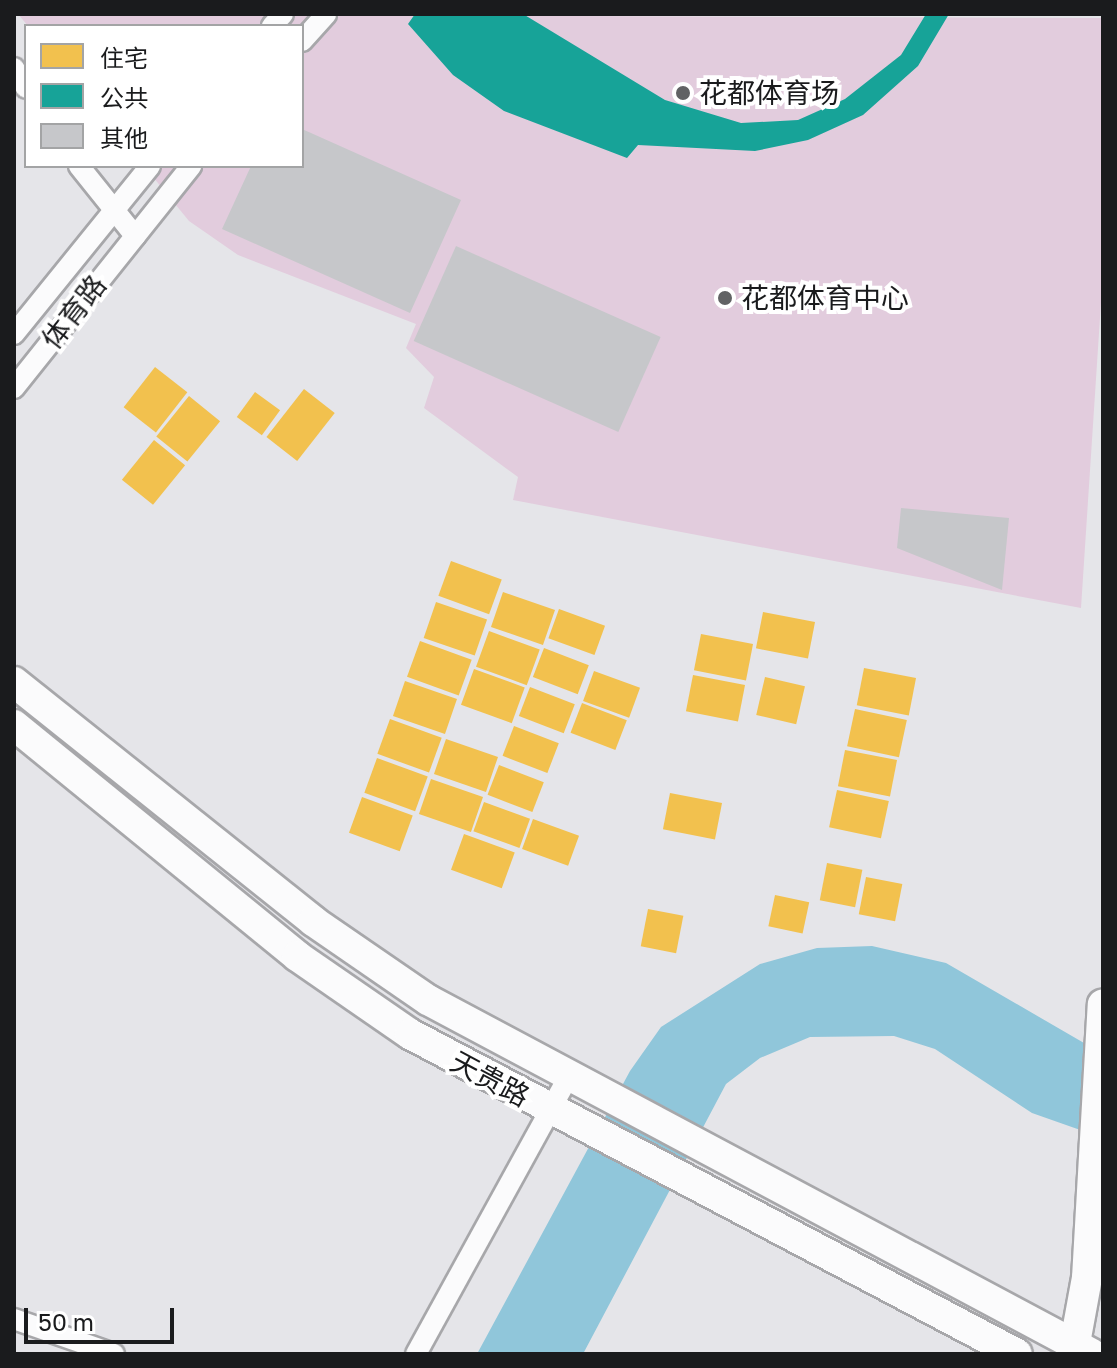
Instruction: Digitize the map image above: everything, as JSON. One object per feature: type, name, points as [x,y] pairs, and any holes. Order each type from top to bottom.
[{"type":"main road","name":"天贵路","points":[[14,682],[373,964],[568,1078],[1080,1351]]},
{"type":"main road","name":"天贵路","points":[[14,725],[297,956],[422,1041],[1017,1354]]},
{"type":"main road","points":[[1080,1351],[1103,1004]]},
{"type":"street","points":[[304,39],[326,14]]},
{"type":"street","points":[[81,168],[135,236]]},
{"type":"street","name":"体育路","points":[[14,334],[148,168]]},
{"type":"street","name":"体育路","points":[[14,388],[189,168]]},
{"type":"street","points":[[416,1354],[568,1078]]},
{"type":"street","points":[[14,1319],[114,1354]]},
{"type":"shaded area","name":"花都体育中心","points":[[18,14],[1103,18],[1103,272],[1081,608],[513,500],[518,477],[424,408],[434,377],[406,348],[416,324],[238,255],[189,221],[146,168],[304,168],[304,24],[26,24]]},
{"type":"water","points":[[872,946],[946,963],[1103,1054],[1103,1138],[1032,1113],[935,1049],[894,1036],[810,1037],[760,1058],[726,1084],[583,1354],[477,1354],[630,1071],[661,1027],[760,964],[817,948]]},
{"type":"building: 住宅","points":[[155,367],[187,392],[156,432],[124,407]]},
{"type":"building: 住宅","points":[[304,389],[335,413],[297,461],[266,437]]},
{"type":"building: 住宅","points":[[255,392],[280,410],[262,435],[237,417]]},
{"type":"building: 住宅","points":[[189,396],[220,421],[187,462],[156,436]]},
{"type":"building: 住宅","points":[[154,440],[185,465],[153,505],[122,480]]},
{"type":"building: 住宅","points":[[451,561],[502,579],[489,614],[438,596]]},
{"type":"building: 住宅","points":[[503,592],[555,610],[543,645],[491,627]]},
{"type":"building: 住宅","points":[[436,602],[487,620],[475,656],[424,638]]},
{"type":"building: 住宅","points":[[559,609],[605,626],[594,655],[548,638]]},
{"type":"building: 住宅","points":[[763,612],[815,622],[808,658],[756,648]]},
{"type":"building: 住宅","points":[[489,631],[540,649],[527,685],[476,667]]},
{"type":"building: 住宅","points":[[701,634],[753,644],[746,680],[694,670]]},
{"type":"building: 住宅","points":[[420,641],[472,660],[459,696],[407,677]]},
{"type":"building: 住宅","points":[[544,648],[589,665],[578,694],[533,677]]},
{"type":"building: 住宅","points":[[864,668],[916,678],[909,715],[857,705]]},
{"type":"building: 住宅","points":[[474,669],[525,687],[512,723],[461,705]]},
{"type":"building: 住宅","points":[[594,671],[640,688],[629,718],[583,701]]},
{"type":"building: 住宅","points":[[693,675],[745,685],[738,721],[686,711]]},
{"type":"building: 住宅","points":[[765,677],[805,686],[796,724],[756,715]]},
{"type":"building: 住宅","points":[[405,681],[457,699],[445,734],[393,716]]},
{"type":"building: 住宅","points":[[530,687],[575,704],[564,733],[519,716]]},
{"type":"building: 住宅","points":[[582,703],[627,720],[615,750],[571,733]]},
{"type":"building: 住宅","points":[[855,709],[907,720],[899,757],[847,746]]},
{"type":"building: 住宅","points":[[390,719],[442,738],[429,773],[377,754]]},
{"type":"building: 住宅","points":[[514,726],[559,743],[547,773],[503,756]]},
{"type":"building: 住宅","points":[[446,739],[498,757],[486,792],[434,774]]},
{"type":"building: 住宅","points":[[845,750],[897,760],[890,796],[838,786]]},
{"type":"building: 住宅","points":[[377,758],[428,776],[415,811],[364,793]]},
{"type":"building: 住宅","points":[[499,765],[544,782],[532,812],[488,795]]},
{"type":"building: 住宅","points":[[431,779],[483,797],[471,832],[419,814]]},
{"type":"building: 住宅","points":[[837,790],[889,801],[881,838],[829,827]]},
{"type":"building: 住宅","points":[[670,793],[722,803],[715,839],[663,829]]},
{"type":"building: 住宅","points":[[362,797],[413,815],[400,851],[349,833]]},
{"type":"building: 住宅","points":[[484,802],[530,819],[519,848],[473,831]]},
{"type":"building: 住宅","points":[[533,819],[579,836],[568,866],[522,849]]},
{"type":"building: 住宅","points":[[464,834],[515,852],[502,888],[451,870]]},
{"type":"building: 住宅","points":[[827,863],[862,870],[855,907],[820,900]]},
{"type":"building: 住宅","points":[[866,877],[902,884],[895,921],[859,914]]},
{"type":"building: 住宅","points":[[775,895],[809,902],[803,934],[768,926]]},
{"type":"building: 住宅","points":[[648,909],[683,916],[676,953],[641,946]]},
{"type":"building: 公共","points":[[415,14],[523,14],[665,100],[741,123],[798,120],[845,99],[901,55],[926,14],[949,14],[918,66],[863,115],[808,140],[755,151],[638,145],[627,158],[504,111],[453,75],[408,24]]},
{"type":"building: 其他","points":[[304,130],[461,200],[410,313],[222,229],[250,168],[304,168]]},
{"type":"building: 其他","points":[[456,246],[661,337],[618,432],[414,341]]},
{"type":"building: 其他","points":[[901,508],[1009,518],[1002,590],[897,548]]},
{"type":"place","name":"花都体育场","points":[[683,93]]},
{"type":"place","name":"花都体育中心","points":[[725,298]]}]
